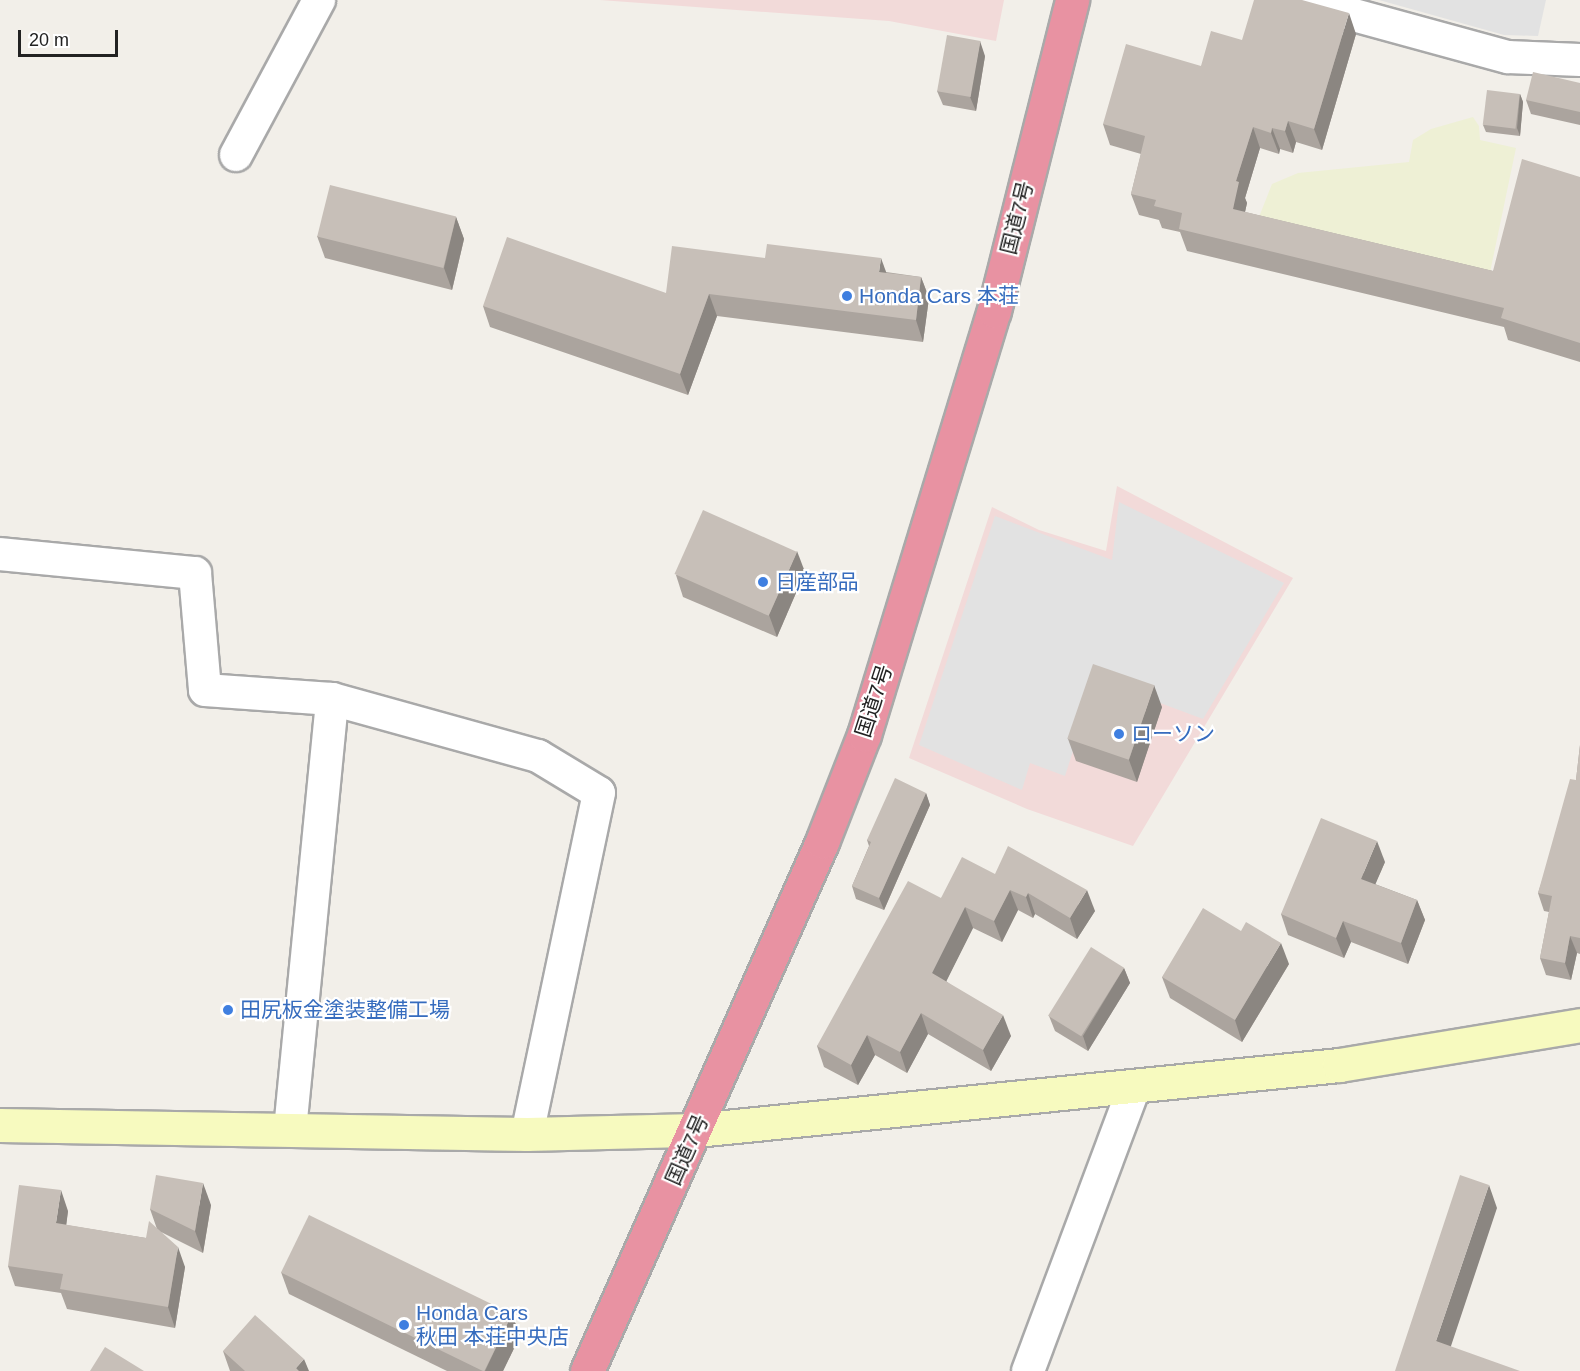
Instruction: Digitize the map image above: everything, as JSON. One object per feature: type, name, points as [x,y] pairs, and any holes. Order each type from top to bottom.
[{"type":"highway","name":"国道7号","points":[[587,1371],[822,842],[864,735],[994,311],[1072,0]]},
{"type":"street","points":[[236,154],[319,0]]},
{"type":"street","points":[[1299,0],[1508,57],[1580,60]]},
{"type":"street","points":[[0,554],[195,573],[205,690],[332,699],[538,756],[599,793],[527,1134]]},
{"type":"street","points":[[290,1130],[332,699]]},
{"type":"street","points":[[0,1125],[527,1134],[696,1130],[1134,1088],[1339,1065],[1580,1025]]},
{"type":"street","points":[[1028,1371],[1134,1088]]},
{"type":"shaded area","points":[[600,0],[1004,0],[996,41],[889,21]]},
{"type":"shaded area","points":[[1379,0],[1546,0],[1538,36],[1504,35]]},
{"type":"shaded area","points":[[1117,486],[1293,578],[1133,846],[1027,809],[909,758],[992,507],[1039,530],[1106,551]]},
{"type":"shaded area","points":[[1119,502],[1284,583],[1203,719],[1096,679],[1065,776],[1030,763],[1022,790],[919,745],[995,516],[1112,560]]},
{"type":"green space","points":[[1473,117],[1479,126],[1480,140],[1516,148],[1488,282],[1259,217],[1272,184],[1298,173],[1409,162],[1413,140],[1431,129]]},
{"type":"building","points":[[1254,0],[1302,0],[1349,13],[1314,129],[1288,121],[1285,131],[1272,128],[1271,133],[1253,127],[1236,181],[1239,182],[1233,209],[1493,271],[1522,159],[1580,177],[1580,343],[1501,318],[1504,308],[1179,229],[1182,213],[1154,206],[1156,200],[1131,194],[1145,136],[1103,124],[1126,44],[1201,66],[1211,31],[1242,40]]},
{"type":"building","points":[[947,35],[980,41],[971,97],[937,91]]},
{"type":"building","points":[[1533,72],[1580,83],[1580,112],[1526,100]]},
{"type":"building","points":[[1487,90],[1520,94],[1515,129],[1483,125]]},
{"type":"building","points":[[330,185],[456,216],[443,268],[317,236]]},
{"type":"building","points":[[507,237],[666,293],[672,246],[765,258],[767,244],[881,258],[879,272],[921,277],[916,320],[709,294],[680,374],[483,306]]},
{"type":"building","points":[[703,510],[797,552],[769,616],[675,574]]},
{"type":"building","points":[[1093,664],[1154,685],[1129,760],[1067,739]]},
{"type":"building","points":[[1580,745],[1580,938],[1570,936],[1565,963],[1540,958],[1552,896],[1538,893],[1570,779],[1576,780]]},
{"type":"building","points":[[895,778],[926,793],[879,898],[852,886],[871,842],[867,840]]},
{"type":"building","points":[[1321,818],[1377,841],[1361,879],[1417,900],[1401,943],[1343,921],[1336,938],[1281,914]]},
{"type":"building","points":[[1008,846],[1087,890],[1070,918],[1028,893],[1026,897],[1010,890],[994,921],[965,907],[932,973],[1003,1015],[983,1050],[921,1013],[900,1052],[867,1035],[851,1065],[817,1046],[908,881],[941,898],[962,857],[995,874]]},
{"type":"building","points":[[1203,908],[1241,931],[1246,922],[1281,943],[1235,1020],[1162,977]]},
{"type":"building","points":[[1091,947],[1124,968],[1081,1036],[1048,1016]]},
{"type":"building","points":[[156,1175],[203,1183],[195,1231],[150,1209]]},
{"type":"building","points":[[1460,1175],[1489,1185],[1436,1341],[1520,1371],[1395,1371]]},
{"type":"building","points":[[19,1185],[61,1190],[56,1223],[146,1238],[149,1221],[178,1247],[168,1307],[60,1289],[63,1274],[8,1266]]},
{"type":"building","points":[[309,1215],[512,1314],[483,1371],[281,1273]]},
{"type":"building","points":[[255,1315],[304,1359],[296,1368],[299,1371],[245,1371],[223,1351]]},
{"type":"building","points":[[105,1347],[144,1371],[90,1371]]},
{"type":"place","name":"Honda Cars 本荘","points":[[847,296]]},
{"type":"place","name":"日産部品","points":[[763,582]]},
{"type":"place","name":"ローソン","points":[[1119,734]]},
{"type":"place","name":"田尻板金塗装整備工場","points":[[228,1010]]},
{"type":"place","name":"Honda Cars 秋田 本荘中央店","points":[[404,1325]]}]
